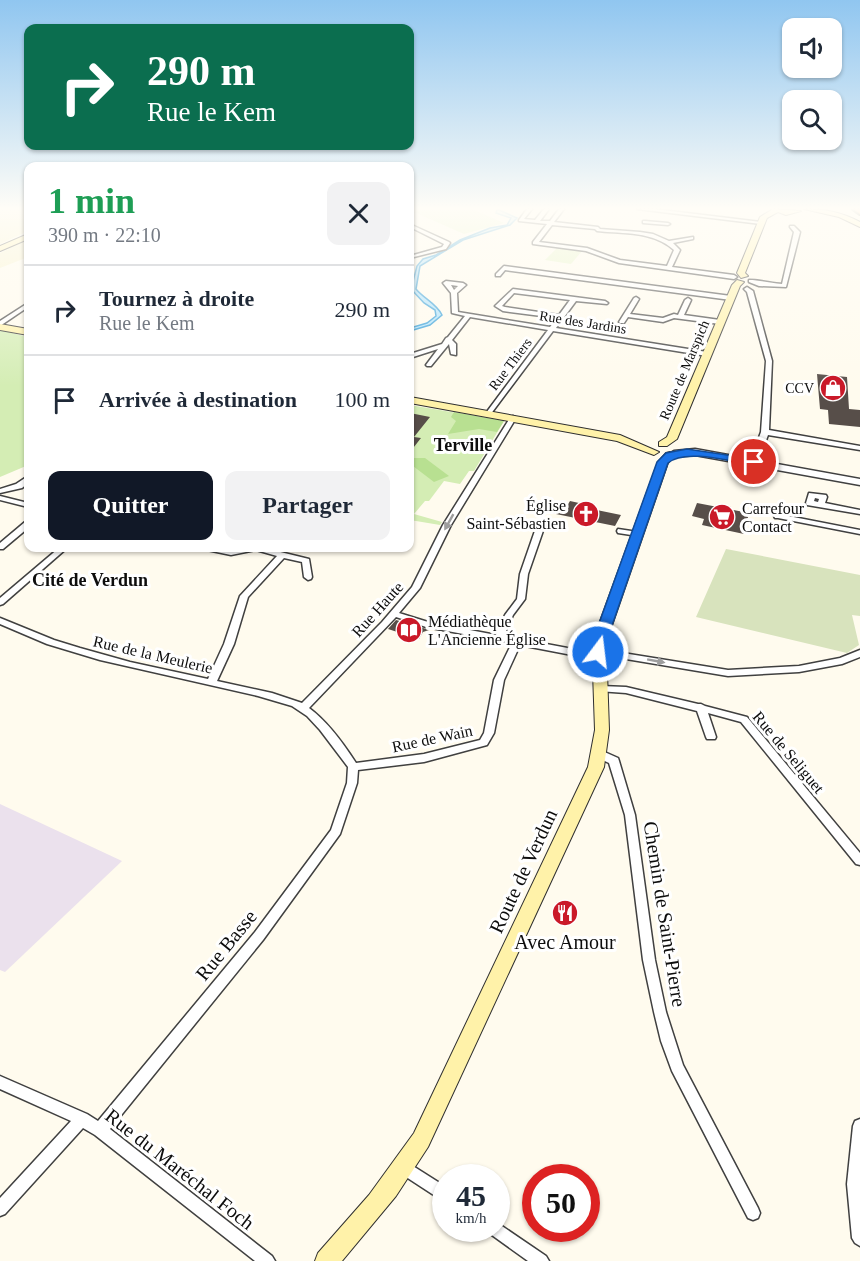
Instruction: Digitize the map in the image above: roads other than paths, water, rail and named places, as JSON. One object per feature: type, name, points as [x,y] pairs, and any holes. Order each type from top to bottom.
[{"type":"main road","name":"Route de Marspich","points":[[668,450],[720,322],[731,298],[743,281],[741,273],[743,268]]},
{"type":"main road","points":[[0,325],[24,331]]},
{"type":"main road","points":[[414,401],[620,438],[668,450]]},
{"type":"main road","name":"Route de Verdun","points":[[326,1261],[366,1219],[405,1168],[421,1140],[596,768],[600,754],[599,643],[668,450]]},
{"type":"street","points":[[498,275],[504,268],[731,298]]},
{"type":"street","points":[[673,268],[759,284],[784,286],[788,268]]},
{"type":"street","points":[[743,281],[750,291],[769,362],[765,432],[754,462]]},
{"type":"street","points":[[560,318],[498,306],[513,291],[605,303]]},
{"type":"street","name":"Rue des Jardins","points":[[453,293],[456,313],[468,316],[707,354]]},
{"type":"street","name":"Rue Thiers","points":[[488,414],[574,299]]},
{"type":"street","points":[[622,322],[636,299]]},
{"type":"street","points":[[680,317],[688,300]]},
{"type":"street","points":[[0,325],[24,308]]},
{"type":"street","points":[[626,315],[663,320],[680,317],[720,322]]},
{"type":"street","points":[[429,364],[468,316]]},
{"type":"street","points":[[448,339],[453,344],[454,354]]},
{"type":"street","points":[[414,355],[442,346]]},
{"type":"street","name":"Rue Haute","points":[[303,708],[394,614],[416,588],[447,525],[513,418]]},
{"type":"street","points":[[765,432],[860,448]]},
{"type":"street","points":[[668,450],[754,462],[860,482]]},
{"type":"street","points":[[0,491],[24,482]]},
{"type":"street","points":[[0,498],[24,504]]},
{"type":"street","points":[[821,505],[860,512]]},
{"type":"street","points":[[778,516],[860,532]]},
{"type":"street","points":[[499,638],[509,615],[521,599],[524,574],[541,525]]},
{"type":"street","points":[[0,547],[24,527]]},
{"type":"street","points":[[621,531],[638,534]]},
{"type":"street","points":[[0,602],[58,552]]},
{"type":"street","points":[[224,552],[231,554],[239,552]]},
{"type":"street","points":[[271,552],[306,561],[308,578]]},
{"type":"street","points":[[211,683],[229,644],[244,596],[282,555]]},
{"type":"street","points":[[394,614],[426,624],[517,642],[728,673],[799,669],[827,664],[860,653]]},
{"type":"street","name":"Rue de la Meulerie","points":[[0,621],[32,636],[73,650],[303,708]]},
{"type":"street","name":"Rue de Wain","points":[[353,767],[424,758],[483,743],[489,733],[499,680],[517,642]]},
{"type":"street","name":"Rue de Seliguet","points":[[601,689],[626,690],[738,716],[751,725],[860,861]]},
{"type":"street","points":[[700,707],[711,737]]},
{"type":"street","points":[[303,708],[341,748],[353,767]]},
{"type":"street","name":"Chemin de Saint-Pierre","points":[[600,754],[614,761],[630,815],[649,960],[660,1012],[677,1067],[753,1214]]},
{"type":"street","name":"Rue Basse","points":[[100,1130],[259,936],[336,831],[352,783],[353,767]]},
{"type":"street","name":"Rue du Maréchal Foch","points":[[0,1082],[82,1119],[100,1130],[267,1261]]},
{"type":"street","points":[[0,1209],[82,1119]]},
{"type":"street","points":[[860,1126],[854,1184],[860,1238]]},
{"type":"street","points":[[405,1168],[432,1186]]},
{"type":"street","points":[[510,1239],[541,1261]]},
{"type":"water","points":[[417,268],[420,268],[416,289],[442,315],[430,325],[414,330],[414,327],[427,323],[436,316],[435,310],[414,292]]},
{"type":"place","name":"CCV","points":[[833,388]]},
{"type":"place","name":"Église Saint-Sébastien","points":[[586,514]]},
{"type":"place","name":"Carrefour Contact","points":[[722,517]]},
{"type":"place","name":"Médiathèque L'Ancienne Église","points":[[409,630]]},
{"type":"place","name":"Avec Amour","points":[[565,913]]},
{"type":"district","name":"Terville","points":[[463,445]]},
{"type":"district","name":"Cité de Verdun","points":[[90,580]]}]
